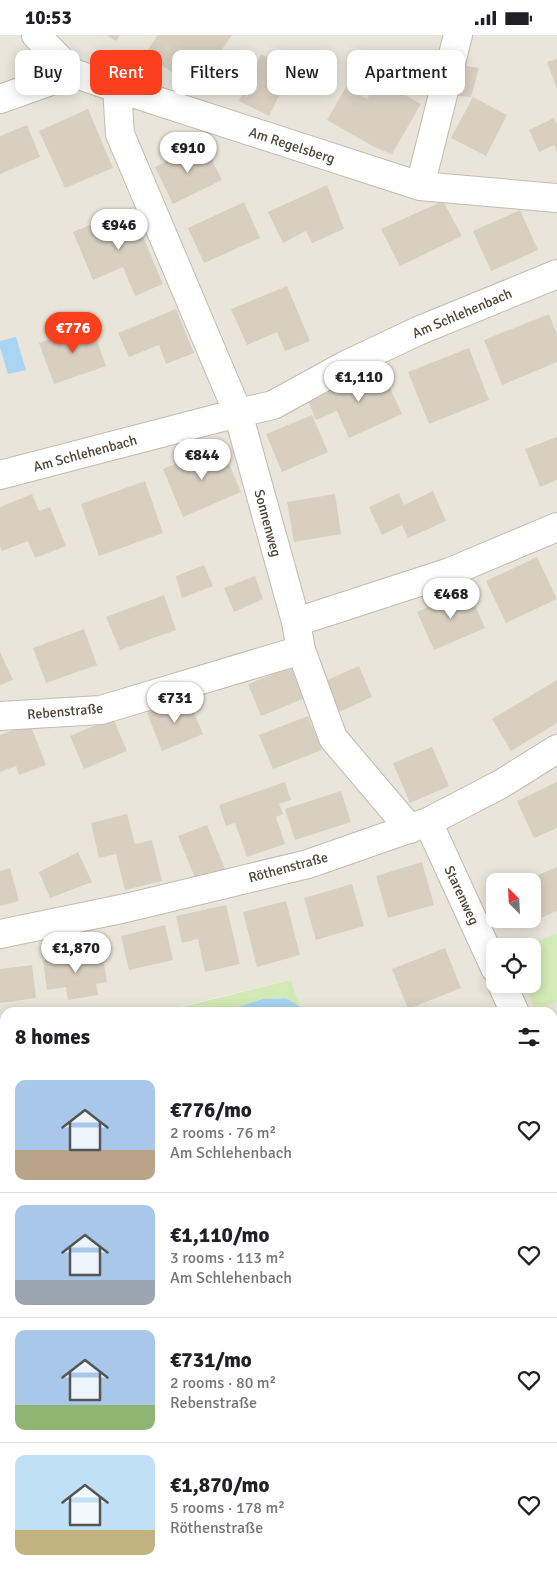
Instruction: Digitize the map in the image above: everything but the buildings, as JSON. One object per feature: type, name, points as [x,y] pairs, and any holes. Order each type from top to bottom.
[{"type":"street","name":"Am Regelsberg","points":[[36,35],[51,50]]},
{"type":"street","points":[[420,186],[458,35]]},
{"type":"street","points":[[0,99],[15,94]]},
{"type":"street","name":"Sonnenweg","points":[[117,95],[120,133],[238,413],[296,622],[301,650],[333,737],[419,825]]},
{"type":"street","name":"Am Regelsberg","points":[[136,95],[420,186],[557,198]]},
{"type":"street","name":"Am Schlehenbach","points":[[0,475],[273,405],[346,365],[418,331],[557,274]]},
{"type":"street","points":[[296,622],[450,572],[557,527]]},
{"type":"street","name":"Rebenstraße","points":[[0,716],[101,710],[301,650]]},
{"type":"street","name":"Röthenstraße","points":[[0,934],[126,908],[308,864],[419,825],[501,784],[557,749]]},
{"type":"street","name":"Starenweg","points":[[419,825],[486,951]]},
{"type":"street","points":[[506,993],[512,1007]]},
{"type":"shaded area","points":[[0,35],[557,35],[557,1007],[300,1007],[291,980],[178,1007],[0,1007]]},
{"type":"green space","points":[[557,934],[557,1002],[543,1007],[534,1007],[528,993],[541,993],[541,940]]},
{"type":"green space","points":[[291,980],[300,1007],[286,998],[262,999],[238,1007],[181,1007]]},
{"type":"water","points":[[16,337],[26,370],[8,374],[0,341]]},
{"type":"water","points":[[286,998],[300,1007],[238,1007],[262,999]]}]
